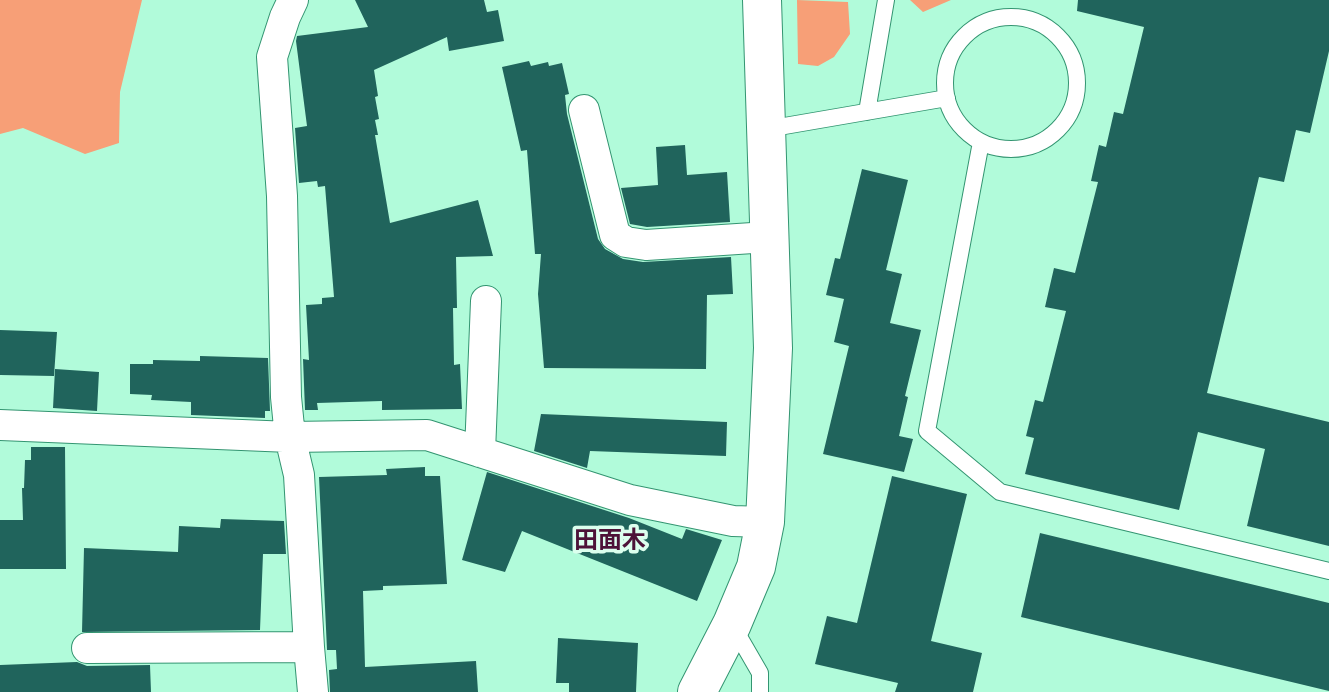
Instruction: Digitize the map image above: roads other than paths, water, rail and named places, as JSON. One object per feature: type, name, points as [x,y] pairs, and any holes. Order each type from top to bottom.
[{"type":"street","points":[[293,0],[272,57],[282,196],[286,397],[290,437],[299,475],[313,692]]},
{"type":"street","points":[[697,692],[732,624],[756,567],[765,522],[773,348],[762,0]]},
{"type":"street","points":[[584,110],[615,235],[626,242],[646,245],[768,237]]},
{"type":"street","points":[[480,452],[486,301]]},
{"type":"street","points":[[0,425],[290,437],[427,435],[630,500],[733,521],[765,522]]},
{"type":"street","points":[[87,648],[309,648]]},
{"type":"lane","points":[[867,112],[886,0]]},
{"type":"lane","points":[[1024,18],[1041,24],[1057,35],[1068,50],[1075,67],[1077,86],[1074,104],[1065,121],[1052,135],[1036,144],[1017,149],[999,148],[981,142],[965,131],[954,116],[947,98],[945,80],[949,61],[957,45],[970,31],[987,22],[1024,18]]},
{"type":"lane","points":[[764,129],[947,98]]},
{"type":"lane","points":[[981,142],[927,431],[1000,492],[1329,571]]},
{"type":"lane","points":[[732,624],[760,673],[760,692]]},
{"type":"district","name":"田面木","points":[[610,541]]}]
